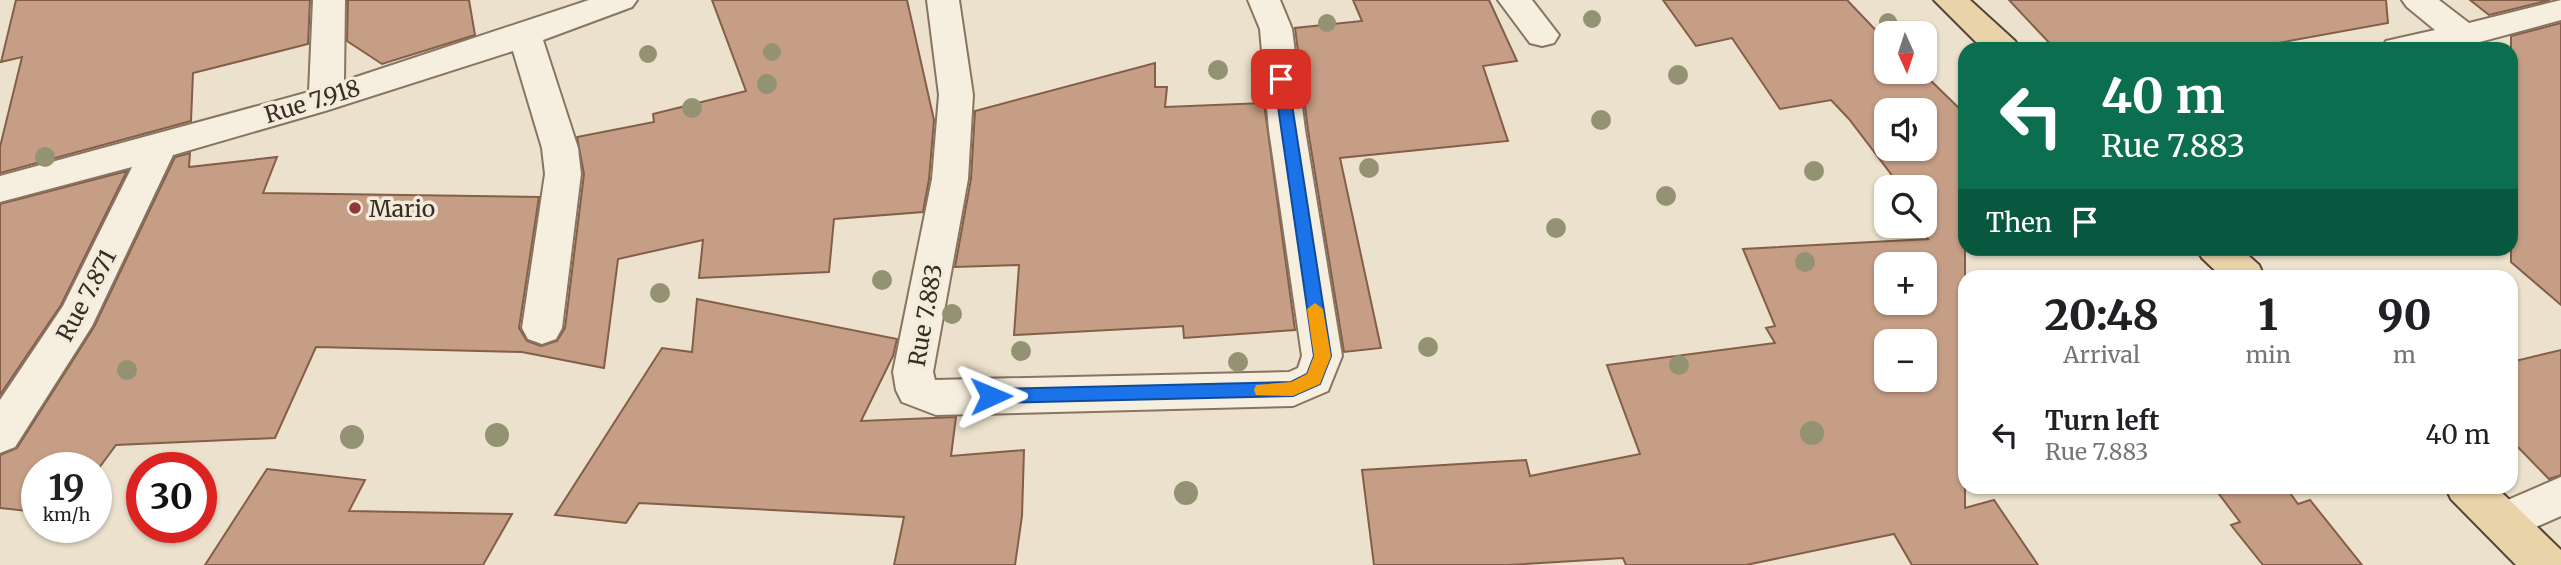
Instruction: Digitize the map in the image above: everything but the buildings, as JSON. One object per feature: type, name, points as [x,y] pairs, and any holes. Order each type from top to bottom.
[{"type":"main road","points":[[1950,0],[1995,42]]},
{"type":"main road","points":[[2224,256],[2239,270]]},
{"type":"main road","points":[[2474,494],[2546,565]]},
{"type":"street","points":[[326,97],[329,0]]},
{"type":"street","name":"Rue 7.918","points":[[0,189],[159,148],[525,36],[621,0]]},
{"type":"street","name":"Rue 7.883","points":[[943,0],[956,95],[950,179],[913,372],[916,390],[936,398],[1293,389],[1314,379],[1322,356],[1287,130],[1276,29],[1264,0]]},
{"type":"street","points":[[1514,0],[1542,35]]},
{"type":"street","points":[[2418,0],[2463,36]]},
{"type":"street","points":[[2433,42],[2561,9]]},
{"type":"street","points":[[525,36],[560,148],[563,174],[542,328]]},
{"type":"street","name":"Rue 7.871","points":[[0,435],[78,315],[159,148]]},
{"type":"street","points":[[2504,522],[2561,496]]},
{"type":"slow traffic","points":[[1262,390],[1293,389],[1314,379],[1322,356],[1315,309]]},
{"type":"place","name":"Mario","points":[[355,208]]},
{"type":"route","points":[[991,396],[1293,389],[1314,379],[1322,356],[1281,79]]}]
